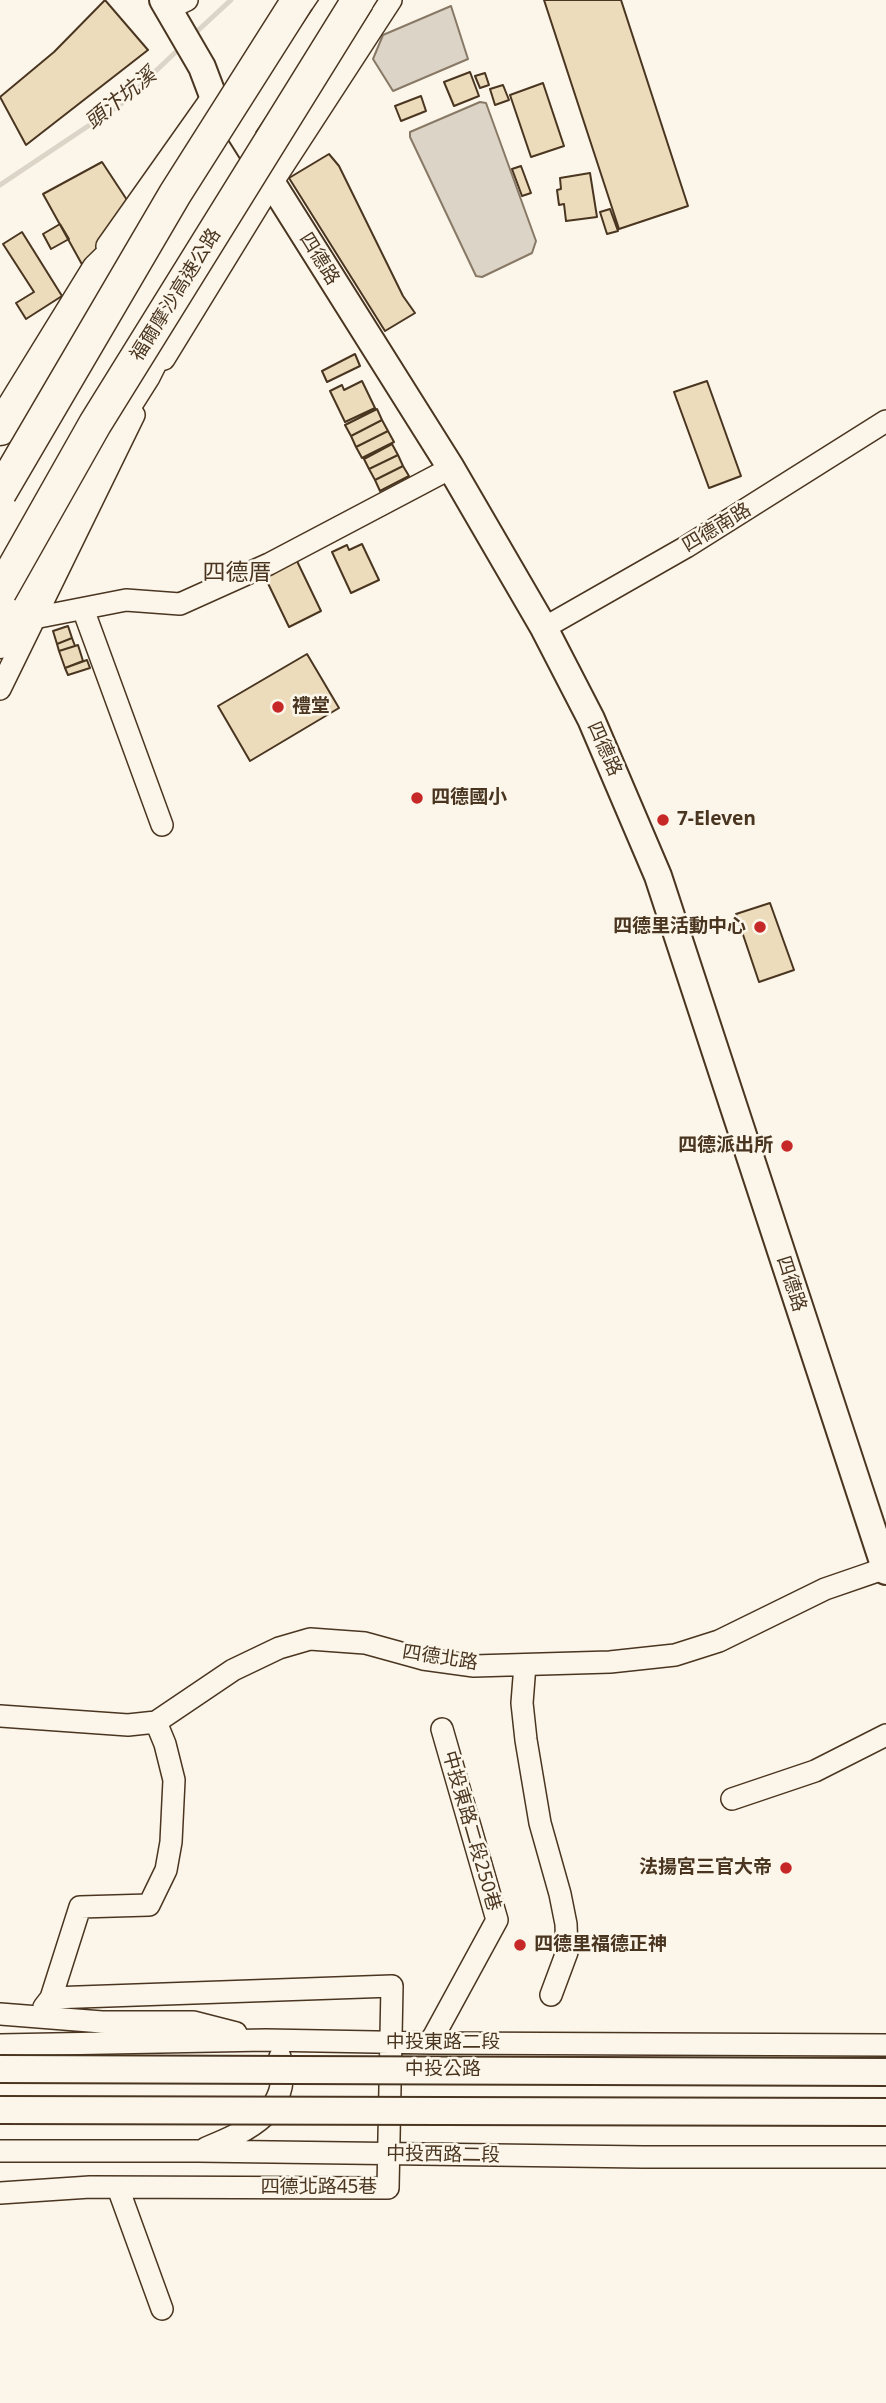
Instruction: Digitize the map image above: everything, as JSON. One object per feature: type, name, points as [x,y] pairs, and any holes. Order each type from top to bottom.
[{"type":"highway","points":[[0,493],[175,194],[298,0]]},
{"type":"highway","name":"福爾摩沙高速公路","points":[[0,592],[95,424],[358,0]]},
{"type":"highway","points":[[0,429],[97,270],[175,194]]},
{"type":"highway","points":[[0,642],[108,432],[144,375],[216,231]]},
{"type":"main road","name":"四德路","points":[[173,3],[213,96],[241,134],[451,468],[544,628],[591,719],[658,876],[886,1569]]},
{"type":"main road","name":"中投公路","points":[[0,2069],[886,2072]]},
{"type":"main road","points":[[0,2110],[886,2112]]},
{"type":"street","points":[[241,134],[332,0]]},
{"type":"street","points":[[0,689],[148,386],[272,183],[391,0]]},
{"type":"street","points":[[0,416],[89,271],[213,96]]},
{"type":"street","name":"四德南路","points":[[544,628],[686,547],[886,421]]},
{"type":"street","points":[[34,618],[126,600],[180,604],[269,564],[451,468]]},
{"type":"street","points":[[83,609],[162,825]]},
{"type":"street","name":"四德北路","points":[[0,1716],[128,1725],[156,1722],[233,1670],[279,1648],[310,1639],[365,1643],[423,1658],[474,1666],[610,1662],[675,1655],[719,1641],[825,1589],[886,1569]]},
{"type":"street","points":[[525,1665],[522,1703],[526,1740],[540,1823],[561,1894],[566,1924],[568,1952],[551,1995]]},
{"type":"street","points":[[36,2017],[51,1998],[80,1907],[149,1905],[166,1870],[171,1842],[174,1780],[156,1722]]},
{"type":"street","name":"中投東路二段250巷","points":[[430,2043],[497,1920],[442,1729]]},
{"type":"street","points":[[732,1799],[815,1771],[886,1735]]},
{"type":"street","name":"四德北路45巷","points":[[0,2193],[90,2187],[388,2188],[392,1986],[51,1998]]},
{"type":"street","points":[[0,2014],[102,2022],[193,2022],[266,2040],[278,2051],[283,2072],[276,2104],[245,2132],[198,2151]]},
{"type":"street","name":"中投東路二段","points":[[0,2045],[266,2040],[886,2045]]},
{"type":"street","name":"中投西路二段","points":[[5,2155],[198,2151],[643,2157],[886,2157]]},
{"type":"street","points":[[118,2188],[162,2309]]},
{"type":"shaded area","points":[[451,6],[468,59],[393,91],[373,59],[383,35]]},
{"type":"shaded area","points":[[480,102],[486,103],[536,241],[532,253],[482,277],[476,276],[410,137],[410,132]]},
{"type":"building","points":[[105,0],[148,50],[26,145],[0,97],[54,52]]},
{"type":"building","points":[[544,0],[621,0],[688,206],[619,229]]},
{"type":"building","points":[[470,72],[479,96],[454,106],[444,82]]},
{"type":"building","points":[[485,73],[489,85],[480,88],[475,76]]},
{"type":"building","points":[[543,83],[564,146],[531,157],[510,95]]},
{"type":"building","points":[[503,85],[509,100],[495,105],[490,89]]},
{"type":"building","points":[[421,96],[426,111],[401,121],[395,106]]},
{"type":"building","points":[[329,154],[339,166],[403,296],[415,313],[385,331],[289,178]]},
{"type":"building","points":[[102,162],[127,200],[84,268],[43,194]]},
{"type":"building","points":[[521,166],[531,193],[522,196],[512,169]]},
{"type":"building","points":[[590,173],[597,217],[566,221],[564,204],[559,205],[557,190],[561,189],[560,178]]},
{"type":"building","points":[[610,209],[618,231],[607,234],[600,212]]},
{"type":"building","points":[[60,224],[69,239],[51,249],[43,234]]},
{"type":"building","points":[[22,232],[62,296],[26,319],[16,303],[34,292],[3,244]]},
{"type":"building","points":[[355,354],[360,366],[327,382],[322,371]]},
{"type":"building","points":[[362,381],[375,408],[345,422],[330,391],[342,385],[344,390]]},
{"type":"building","points":[[707,381],[741,476],[709,488],[674,392]]},
{"type":"building","points":[[377,409],[382,420],[351,436],[345,425]]},
{"type":"building","points":[[382,420],[388,431],[356,447],[351,436]]},
{"type":"building","points":[[388,431],[394,442],[362,458],[356,447]]},
{"type":"building","points":[[392,444],[398,455],[369,469],[364,459]]},
{"type":"building","points":[[398,455],[403,466],[375,480],[369,469]]},
{"type":"building","points":[[403,466],[409,476],[380,491],[375,480]]},
{"type":"building","points":[[362,544],[379,580],[351,593],[332,552],[347,545],[349,550]]},
{"type":"building","points":[[295,557],[321,611],[289,627],[263,573]]},
{"type":"building","points":[[68,626],[72,638],[57,644],[53,631]]},
{"type":"building","points":[[72,638],[75,646],[59,651],[57,644]]},
{"type":"building","points":[[78,645],[83,661],[65,668],[59,651]]},
{"type":"building","name":"禮堂","points":[[307,654],[339,708],[250,761],[218,706]]},
{"type":"building","points":[[87,660],[90,668],[68,675],[65,668]]},
{"type":"building","name":"四德里活動中心","points":[[770,903],[794,970],[759,982],[736,914]]},
{"type":"waterway","name":"頭汴坑溪","points":[[192,36],[231,0]]},
{"type":"waterway","name":"頭汴坑溪","points":[[0,185],[121,104],[180,48]]},
{"type":"place","name":"禮堂","points":[[278,707]]},
{"type":"place","name":"四德國小","points":[[417,798]]},
{"type":"place","name":"7-Eleven","points":[[663,820]]},
{"type":"place","name":"四德里活動中心","points":[[760,927]]},
{"type":"place","name":"四德派出所","points":[[787,1146]]},
{"type":"place","name":"法揚宮三官大帝","points":[[786,1868]]},
{"type":"place","name":"四德里福德正神","points":[[520,1945]]},
{"type":"district","name":"四德厝","points":[[237,573]]}]
